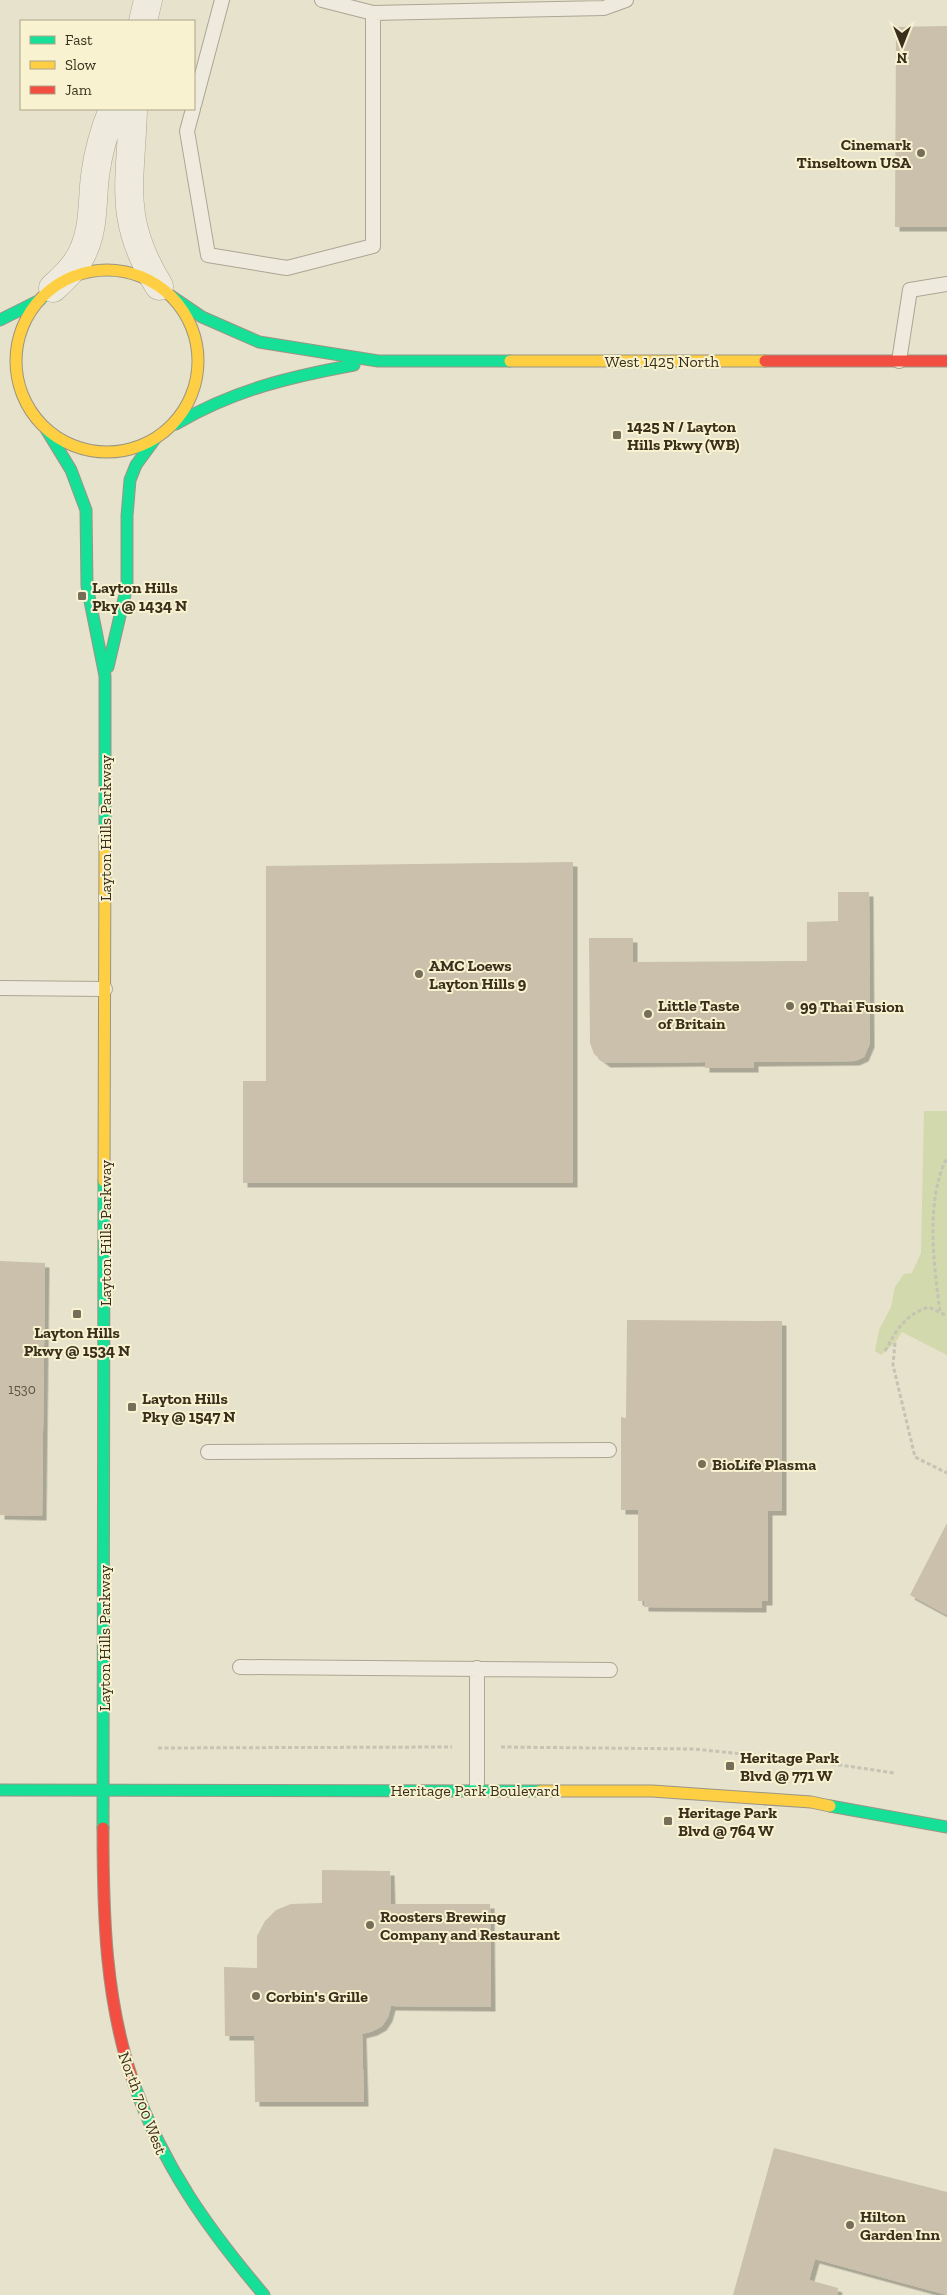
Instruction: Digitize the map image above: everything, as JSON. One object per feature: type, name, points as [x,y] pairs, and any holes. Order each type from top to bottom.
[{"type":"street","points":[[143,20],[148,0]]},
{"type":"street","points":[[35,415],[21,387],[17,356],[24,326],[47,294],[78,261],[87,242],[91,226],[95,176],[100,145],[113,110]]},
{"type":"street","points":[[46,429],[72,444],[102,452],[134,448],[155,438],[168,429],[180,416],[194,385],[197,362],[193,332],[184,314],[165,291],[140,253],[129,209],[133,110]]},
{"type":"street","name":"West 1425 North","points":[[47,294],[80,274],[102,270],[132,273],[165,291],[202,317],[259,342],[378,361],[947,362]]},
{"type":"street","points":[[0,320],[47,294]]},
{"type":"street","name":"West 1425 North","points":[[168,429],[216,401],[260,384],[378,361]]},
{"type":"street","points":[[12,402],[35,415]]},
{"type":"street","name":"Layton Hills Parkway","points":[[35,415],[46,429],[71,470],[86,510],[87,586],[106,676],[103,1790]]},
{"type":"street","name":"Layton Hills Parkway","points":[[106,676],[127,586],[127,516],[130,480],[136,465],[155,438]]},
{"type":"street","name":"Heritage Park Boulevard","points":[[0,1790],[652,1791],[811,1802],[947,1827]]},
{"type":"street","name":"North 700 West","points":[[103,1790],[105,1952],[121,2047],[128,2072],[158,2145],[188,2199],[224,2249],[264,2295]]},
{"type":"lane","points":[[195,101],[222,0]]},
{"type":"lane","points":[[322,0],[373,14],[604,8],[626,0]]},
{"type":"lane","points":[[193,110],[187,131],[208,255],[287,268],[373,246],[373,14]]},
{"type":"lane","points":[[898,362],[910,290],[947,284]]},
{"type":"lane","points":[[0,988],[106,989]]},
{"type":"lane","points":[[208,1452],[609,1450]]},
{"type":"lane","points":[[240,1666],[610,1670]]},
{"type":"lane","points":[[477,1668],[477,1790]]},
{"type":"path","points":[[940,1312],[934,1260],[935,1213],[937,1185],[947,1158]]},
{"type":"path","points":[[885,1351],[900,1324],[909,1316],[929,1307],[947,1316]]},
{"type":"path","points":[[895,1343],[893,1365],[915,1457],[947,1473]]},
{"type":"path","points":[[158,1748],[477,1746],[694,1749],[820,1762],[894,1773]]},
{"type":"green space","points":[[924,1111],[947,1111],[947,1355],[902,1332],[895,1343],[881,1355],[875,1351],[879,1330],[891,1307],[895,1287],[904,1274],[912,1273],[921,1253]]},
{"type":"building","name":"Cinemark Tinseltown USA","points":[[947,26],[947,227],[895,227],[896,27]]},
{"type":"building","name":"AMC Loews Layton Hills 9","points":[[573,862],[573,1183],[243,1183],[243,1081],[266,1081],[266,866]]},
{"type":"building","points":[[838,892],[869,892],[870,1043],[864,1057],[855,1061],[754,1062],[754,1068],[705,1068],[705,1062],[606,1063],[594,1054],[590,1043],[589,938],[633,938],[633,962],[807,961],[807,922],[838,921]]},
{"type":"building","points":[[0,1261],[45,1263],[42,1516],[0,1515]]},
{"type":"building","name":"BioLife Plasma","points":[[627,1320],[782,1321],[782,1511],[768,1511],[768,1601],[762,1601],[762,1608],[644,1607],[644,1601],[638,1601],[638,1510],[621,1510],[621,1417],[626,1418]]},
{"type":"building","points":[[947,1523],[947,1615],[910,1595]]},
{"type":"building","points":[[322,1870],[390,1871],[391,1904],[490,1904],[491,2007],[391,2006],[388,2017],[382,2026],[362,2034],[364,2102],[255,2102],[254,2036],[225,2036],[224,1967],[257,1968],[257,1936],[265,1921],[276,1910],[291,1904],[322,1903]]},
{"type":"building","name":"Hilton Garden Inn","points":[[774,2148],[947,2192],[947,2295],[815,2259],[809,2280],[838,2288],[837,2295],[733,2295]]},
{"type":"traffic: fast","points":[[171,296],[202,317],[259,342],[378,361],[510,361]]},
{"type":"traffic: fast","points":[[0,320],[40,300]]},
{"type":"traffic: fast","points":[[176,424],[219,402],[262,386],[307,374],[354,365]]},
{"type":"traffic: fast","points":[[46,429],[71,470],[86,510],[87,586],[105,676],[105,837]]},
{"type":"traffic: fast","points":[[108,667],[127,586],[127,516],[130,480],[136,465],[155,439]]},
{"type":"traffic: fast","points":[[103,1828],[104,1181]]},
{"type":"traffic: fast","points":[[0,1790],[540,1791]]},
{"type":"traffic: fast","points":[[830,1806],[947,1827]]},
{"type":"traffic: fast","points":[[134,2084],[159,2142],[189,2196],[224,2246],[264,2295]]},
{"type":"traffic: slow","points":[[107,270],[125,272],[142,277],[171,297],[191,326],[196,343],[198,361],[196,379],[191,396],[171,425],[142,445],[125,450],[107,452],[89,450],[72,445],[43,425],[23,396],[18,379],[16,361],[18,343],[23,326],[43,297],[72,277],[89,272],[107,270]]},
{"type":"traffic: slow","points":[[510,361],[765,361]]},
{"type":"traffic: slow","points":[[104,1181],[105,837]]},
{"type":"traffic: slow","points":[[540,1791],[652,1791],[811,1802],[830,1806]]},
{"type":"traffic: jam","points":[[765,361],[947,361]]},
{"type":"traffic: jam","points":[[103,1828],[105,1925],[111,1989],[124,2053],[134,2084]]},
{"type":"place","name":"Cinemark Tinseltown USA","points":[[921,153]]},
{"type":"place","name":"1425 N / Layton Hills Pkwy (WB)","points":[[617,435]]},
{"type":"place","name":"Layton Hills Pky @ 1434 N","points":[[82,596]]},
{"type":"place","name":"AMC Loews Layton Hills 9","points":[[419,974]]},
{"type":"place","name":"99 Thai Fusion","points":[[790,1006]]},
{"type":"place","name":"Little Taste of Britain","points":[[648,1014]]},
{"type":"place","name":"Layton Hills Pkwy @ 1534 N","points":[[77,1314]]},
{"type":"place","name":"Layton Hills Pky @ 1547 N","points":[[132,1407]]},
{"type":"place","name":"BioLife Plasma","points":[[702,1464]]},
{"type":"place","name":"Heritage Park Blvd @ 771 W","points":[[730,1766]]},
{"type":"place","name":"Heritage Park Blvd @ 764 W","points":[[668,1821]]},
{"type":"place","name":"Roosters Brewing Company and Restaurant","points":[[370,1925]]},
{"type":"place","name":"Corbin's Grille","points":[[256,1996]]},
{"type":"place","name":"Hilton Garden Inn","points":[[850,2225]]}]
